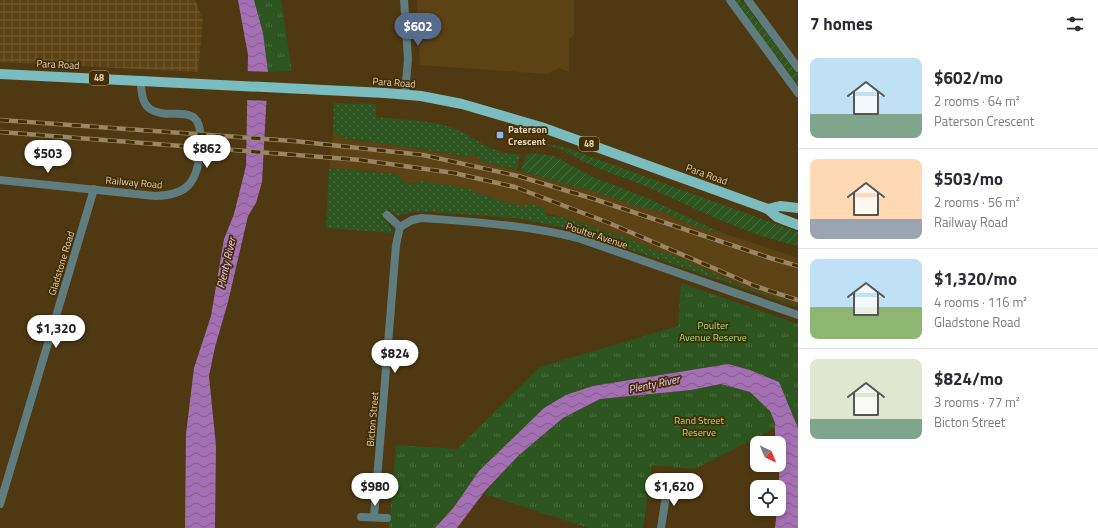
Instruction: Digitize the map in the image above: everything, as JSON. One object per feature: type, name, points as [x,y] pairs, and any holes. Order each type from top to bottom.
[{"type":"main road","name":"Para Road","points":[[0,74],[405,94],[462,104],[541,127],[768,209],[778,217],[798,225]]},
{"type":"main road","name":"Para Road","points":[[768,209],[780,206],[798,208]]},
{"type":"street","points":[[404,0],[408,59],[405,94]]},
{"type":"street","points":[[730,0],[798,93]]},
{"type":"street","points":[[748,0],[798,68]]},
{"type":"street","name":"Railway Road","points":[[0,180],[162,196],[181,190],[190,184],[200,157],[201,139],[199,125],[196,121],[185,114],[160,112],[150,109],[144,102],[140,80]]},
{"type":"street","name":"Gladstone Road","points":[[0,504],[94,189]]},
{"type":"street","points":[[387,215],[400,226]]},
{"type":"street","name":"Poulter Avenue","points":[[400,226],[412,220],[422,218],[527,227],[552,231],[578,238],[798,315]]},
{"type":"street","name":"Bicton Street","points":[[374,517],[396,245],[400,226]]},
{"type":"street","points":[[661,528],[668,483]]},
{"type":"street","points":[[361,516],[387,518]]},
{"type":"shaded area","points":[[0,0],[195,0],[203,20],[198,72],[0,62]]},
{"type":"shaded area","points":[[417,0],[574,0],[574,35],[569,39],[569,72],[559,68],[547,74],[420,65]]},
{"type":"shaded area","points":[[333,133],[347,139],[467,157],[472,153],[475,153],[480,161],[587,189],[639,207],[668,213],[681,221],[709,231],[722,233],[798,258],[798,306],[742,286],[669,254],[652,250],[626,237],[580,222],[493,199],[487,196],[422,181],[413,184],[402,182],[397,174],[329,168]]},
{"type":"green space","points":[[254,0],[281,0],[292,71],[268,72],[263,33]]},
{"type":"green space","points":[[735,0],[742,0],[798,75],[798,85]]},
{"type":"green space","points":[[334,103],[376,104],[376,117],[422,121],[450,127],[492,149],[510,154],[520,154],[517,170],[480,161],[475,153],[472,153],[468,157],[347,139],[333,133]]},
{"type":"green space","points":[[536,142],[564,147],[798,232],[798,246],[742,229],[647,187],[595,167],[554,147],[536,144]]},
{"type":"green space","points":[[533,153],[554,156],[593,177],[647,198],[722,233],[709,231],[681,221],[668,213],[639,207],[587,189],[521,171],[526,154]]},
{"type":"green space","points":[[329,168],[397,174],[403,182],[413,184],[422,181],[470,189],[476,193],[524,207],[528,203],[545,209],[547,215],[567,218],[626,237],[652,250],[669,254],[742,286],[798,307],[567,228],[515,218],[418,211],[397,216],[389,209],[382,217],[391,227],[391,233],[326,228]]},
{"type":"green space","name":"Poulter Avenue Reserve","points":[[681,283],[798,324],[798,428],[779,382],[750,370],[728,364],[593,386],[544,408],[514,438],[435,528],[389,528],[396,445],[457,449],[540,367],[678,326]]},
{"type":"green space","name":"Rand Street Reserve","points":[[721,384],[748,391],[757,397],[770,412],[775,428],[759,436],[750,436],[750,441],[695,469],[652,465],[643,528],[589,528],[484,494],[519,455],[563,418],[600,399],[691,390]]},
{"type":"water","name":"Plenty River","points":[[238,0],[254,0],[263,33],[268,72],[262,182],[256,203],[248,216],[209,376],[216,446],[215,528],[185,528],[186,434],[194,368],[211,316],[224,239],[234,214],[246,166],[248,55]]},
{"type":"water","name":"Plenty River","points":[[728,364],[750,370],[779,382],[798,428],[798,528],[775,528],[776,516],[786,516],[786,480],[779,480],[779,472],[786,472],[786,436],[775,436],[775,423],[770,411],[750,392],[721,384],[691,390],[600,399],[563,418],[519,455],[485,491],[457,528],[435,528],[454,507],[479,471],[544,408],[566,395],[593,386]]},
{"type":"pier","points":[[247,71],[270,72],[268,101],[246,100]]},
{"type":"railway","points":[[0,120],[294,141],[423,155],[518,176],[594,199],[798,266]]},
{"type":"railway","points":[[0,132],[361,160],[454,173],[515,187],[609,223],[755,286],[798,300]]},
{"type":"place","name":"Paterson Crescent","points":[[500,135]]}]
